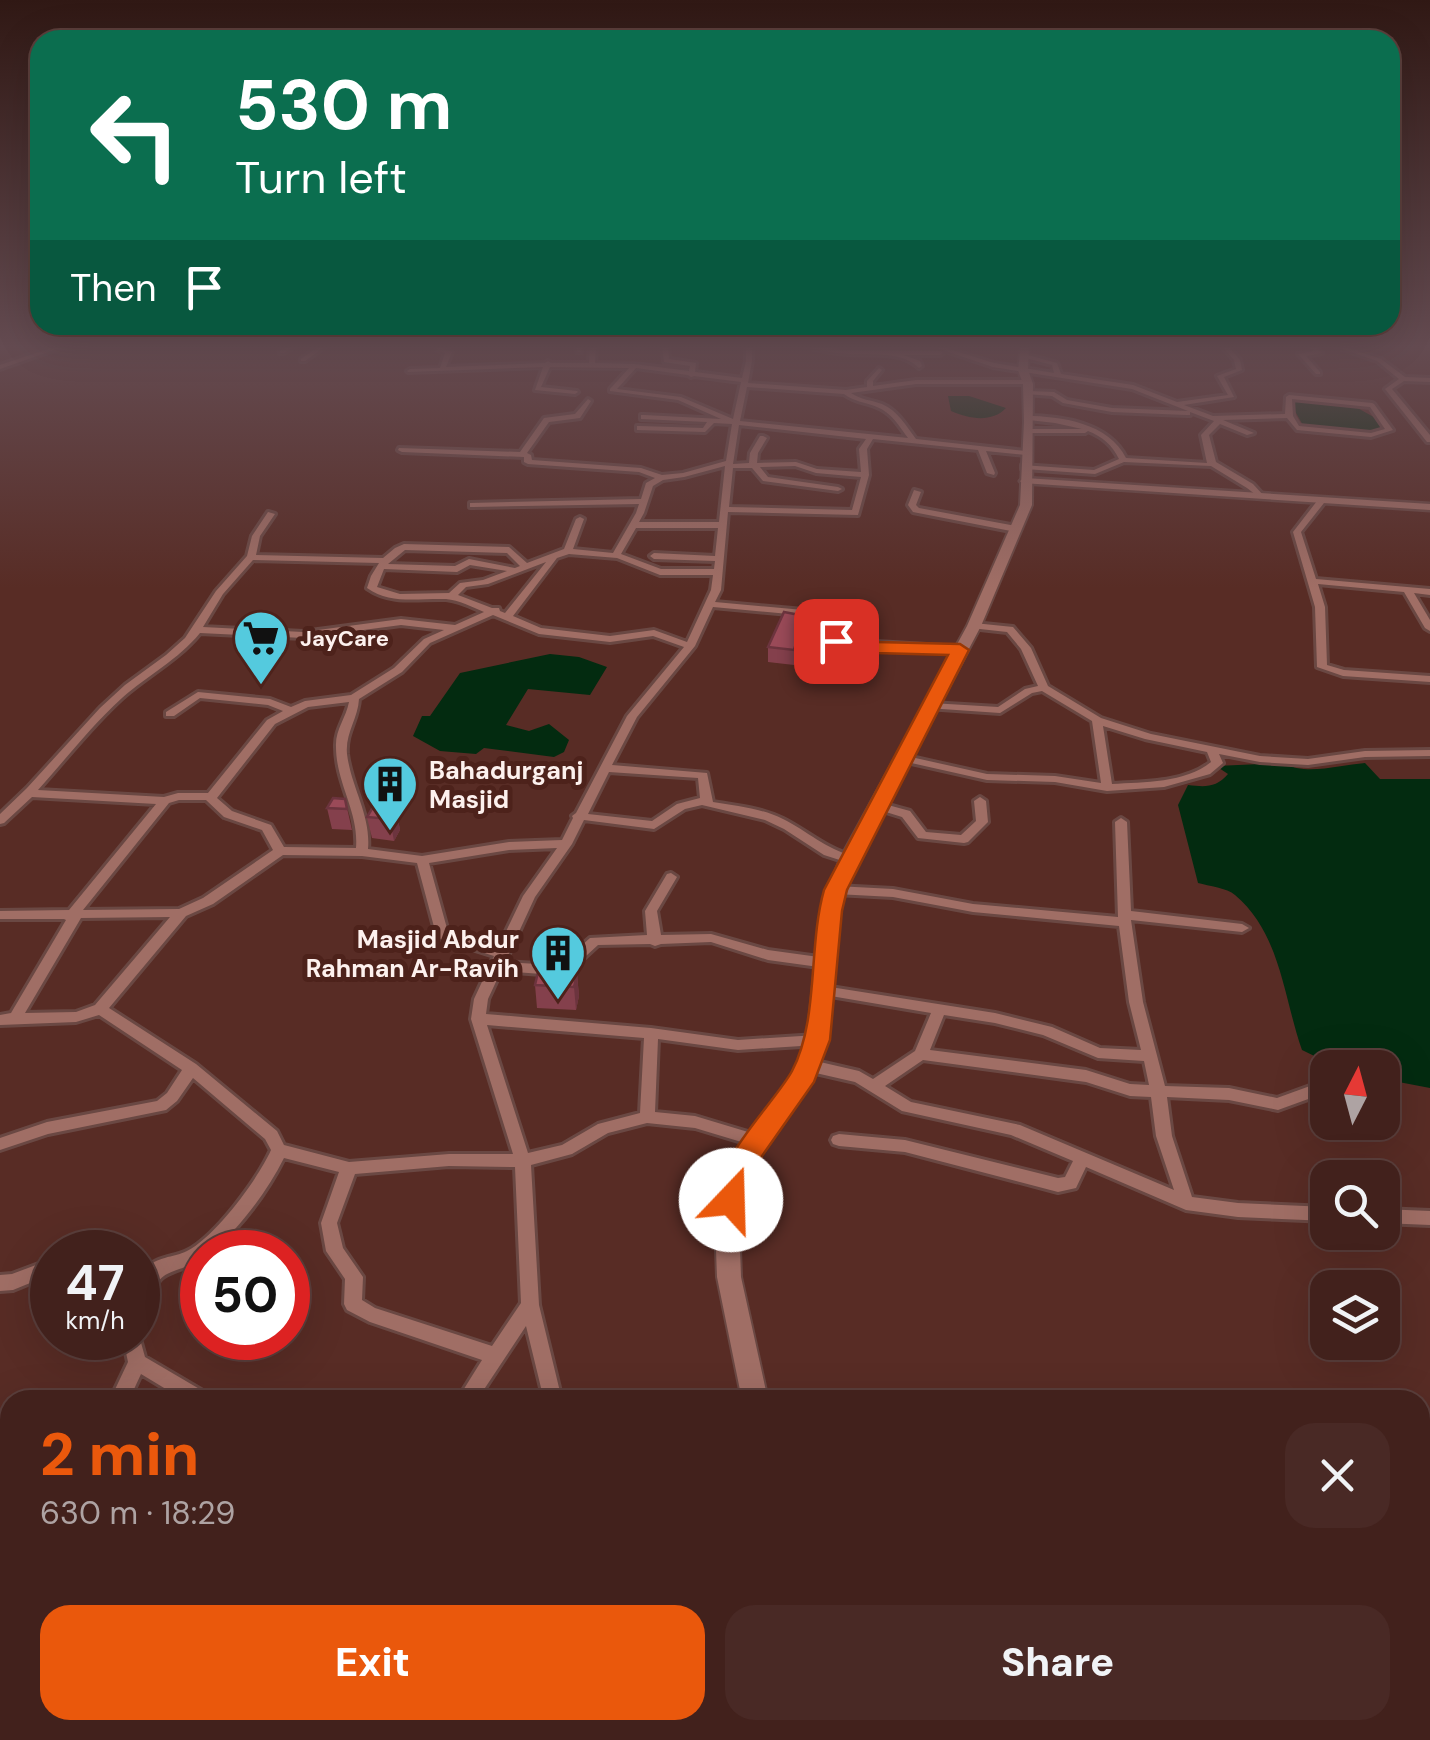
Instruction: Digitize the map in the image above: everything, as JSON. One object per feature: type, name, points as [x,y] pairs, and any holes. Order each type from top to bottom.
[{"type":"main road","points":[[753,1390],[730,1278],[727,1221],[735,1180],[804,1075],[817,1040],[836,890],[974,626],[1026,505],[1028,426]]},
{"type":"street","points":[[522,455],[543,426]]},
{"type":"street","points":[[640,428],[705,430],[708,426]]},
{"type":"street","points":[[551,1390],[530,1305],[523,1161],[478,1019],[481,999],[529,896],[566,844],[632,716],[690,646],[710,604],[719,566],[734,426]]},
{"type":"street","points":[[772,426],[982,450],[1025,467],[1260,496],[1429,508]]},
{"type":"street","points":[[905,426],[914,442]]},
{"type":"street","points":[[1050,426],[1088,430],[1118,445],[1123,460]]},
{"type":"street","points":[[1209,426],[1205,435],[1212,463],[1228,477],[1252,486],[1260,496]]},
{"type":"street","points":[[1230,426],[1250,433]]},
{"type":"street","points":[[1296,426],[1371,434],[1389,430],[1386,426]]},
{"type":"street","points":[[726,509],[852,514],[859,509],[865,475],[863,449],[871,437]]},
{"type":"street","points":[[752,464],[763,438]]},
{"type":"street","points":[[402,450],[522,455],[528,456],[526,462],[641,470],[650,476],[664,477]]},
{"type":"street","points":[[982,450],[991,473]]},
{"type":"street","points":[[1025,467],[1095,472],[1123,460],[1212,463]]},
{"type":"street","points":[[614,556],[649,484],[664,477],[729,464],[800,464],[816,471],[865,475]]},
{"type":"street","points":[[752,464],[767,480],[838,488]]},
{"type":"street","points":[[917,492],[912,505],[916,510],[1016,529]]},
{"type":"street","points":[[1284,498],[1320,503],[1400,504]]},
{"type":"street","points":[[472,505],[644,501]]},
{"type":"street","points":[[1320,503],[1298,529],[1320,607],[1324,669],[1430,679]]},
{"type":"street","points":[[0,820],[30,793],[116,697],[182,650],[219,594],[251,557],[256,536],[271,514]]},
{"type":"street","points":[[568,551],[580,519]]},
{"type":"street","points":[[632,525],[722,525]]},
{"type":"street","points":[[524,565],[509,550],[399,548],[372,583],[377,592],[452,596],[539,631],[610,639],[659,633],[690,646]]},
{"type":"street","points":[[452,596],[460,586],[485,582],[568,551],[614,556],[660,572],[719,566]]},
{"type":"street","points":[[654,556],[719,566]]},
{"type":"street","points":[[251,557],[457,569],[469,562],[512,569]]},
{"type":"street","points":[[210,798],[262,730],[289,710],[314,702],[354,698],[398,670],[419,647],[502,613],[553,559]]},
{"type":"street","points":[[1313,581],[1430,592]]},
{"type":"street","points":[[1407,590],[1430,628]]},
{"type":"street","points":[[1414,602],[1430,604]]},
{"type":"street","points":[[710,604],[837,616],[838,643],[960,650]]},
{"type":"street","points":[[196,630],[303,635],[402,622],[459,628]]},
{"type":"street","points":[[974,626],[1010,628],[1026,648],[1044,688],[1097,720],[1212,751],[1308,762],[1382,752],[1430,753]]},
{"type":"street","points":[[931,706],[1000,710],[1029,691],[1044,688]]},
{"type":"street","points":[[170,714],[198,695],[270,702],[289,710]]},
{"type":"street","points":[[354,698],[354,710],[342,736],[342,753],[345,773],[364,822],[362,852]]},
{"type":"street","points":[[1097,720],[1107,788]]},
{"type":"street","points":[[902,758],[987,777],[1056,779],[1107,788],[1152,786],[1206,772],[1217,763],[1212,751]]},
{"type":"street","points":[[606,768],[702,776],[704,801]]},
{"type":"street","points":[[30,793],[165,802]]},
{"type":"street","points":[[7,1019],[72,917],[165,802],[178,796],[210,798],[228,814],[267,828],[280,851]]},
{"type":"street","points":[[578,816],[654,825],[681,806],[704,801],[765,814],[821,851],[849,860]]},
{"type":"street","points":[[877,806],[906,814],[922,835],[964,839],[981,825],[980,801]]},
{"type":"street","points":[[1121,822],[1125,919],[1136,1002],[1158,1089],[1164,1136],[1186,1202]]},
{"type":"street","points":[[0,915],[182,913],[196,908],[280,851],[362,852],[422,860],[509,846],[566,844]]},
{"type":"street","points":[[422,860],[442,935],[499,960],[555,970],[595,941],[711,938],[768,956],[826,964]]},
{"type":"street","points":[[655,942],[651,911],[671,878]]},
{"type":"street","points":[[836,890],[918,896],[973,908],[1242,928]]},
{"type":"street","points":[[7,1019],[75,1019],[100,1009],[182,913]]},
{"type":"street","points":[[824,990],[1029,1026],[1098,1052],[1149,1056]]},
{"type":"street","points":[[876,1085],[921,1054],[940,1008]]},
{"type":"street","points":[[100,1009],[192,1068],[270,1135],[278,1150],[349,1168],[449,1160],[523,1161],[566,1150],[604,1128],[647,1117],[695,1122],[758,1141]]},
{"type":"street","points":[[478,1019],[738,1044],[817,1040]]},
{"type":"street","points":[[647,1117],[650,1033]]},
{"type":"street","points":[[921,1054],[1086,1076],[1130,1090],[1229,1094],[1278,1104],[1310,1092]]},
{"type":"street","points":[[807,1065],[848,1073],[876,1085],[907,1106],[992,1122],[1083,1157],[1143,1188],[1186,1202],[1238,1210],[1310,1213]]},
{"type":"street","points":[[0,1144],[46,1128],[161,1106],[172,1098],[192,1068]]},
{"type":"street","points":[[840,1140],[918,1148],[1058,1185],[1070,1183],[1083,1157]]},
{"type":"street","points":[[160,1267],[194,1256],[213,1241],[278,1150]]},
{"type":"street","points":[[349,1168],[329,1223],[335,1251],[354,1277],[353,1304],[493,1355]]},
{"type":"street","points":[[1400,1217],[1430,1218]]},
{"type":"street","points":[[0,1283],[30,1275]]},
{"type":"street","points":[[472,1390],[530,1305]]},
{"type":"street","points":[[124,1390],[137,1362],[184,1390]]},
{"type":"shaded area","points":[[1380,426],[1381,429],[1357,432],[1304,427]]},
{"type":"shaded area","points":[[550,654],[579,657],[607,667],[590,695],[528,689],[506,725],[529,731],[549,724],[569,740],[564,752],[554,757],[484,748],[476,754],[440,751],[413,736],[422,716],[430,716],[460,673]]},
{"type":"shaded area","points":[[1284,763],[1312,769],[1365,763],[1380,779],[1430,779],[1430,1088],[1400,1082],[1400,1050],[1310,1050],[1310,1054],[1302,1050],[1279,967],[1262,928],[1235,895],[1198,883],[1178,805],[1188,785],[1215,784],[1228,774],[1216,766]]},
{"type":"building","points":[[784,612],[805,616],[794,650],[768,647]]},
{"type":"building","points":[[333,798],[345,799],[347,809],[327,808]]},
{"type":"building","points":[[373,807],[396,809],[390,819],[367,817]]},
{"type":"building","points":[[538,972],[577,974],[574,987],[535,985]]},
{"type":"place","name":"JayCare","points":[[261,687]]},
{"type":"place","name":"Bahadurganj Masjid","points":[[390,833]]},
{"type":"place","name":"Masjid Abdur Rahman Ar-Ravih","points":[[558,1002]]},
{"type":"route","points":[[731,1200],[735,1180],[752,1148],[804,1075],[817,1040],[830,911],[836,890],[960,650],[876,648],[836,641]]}]
